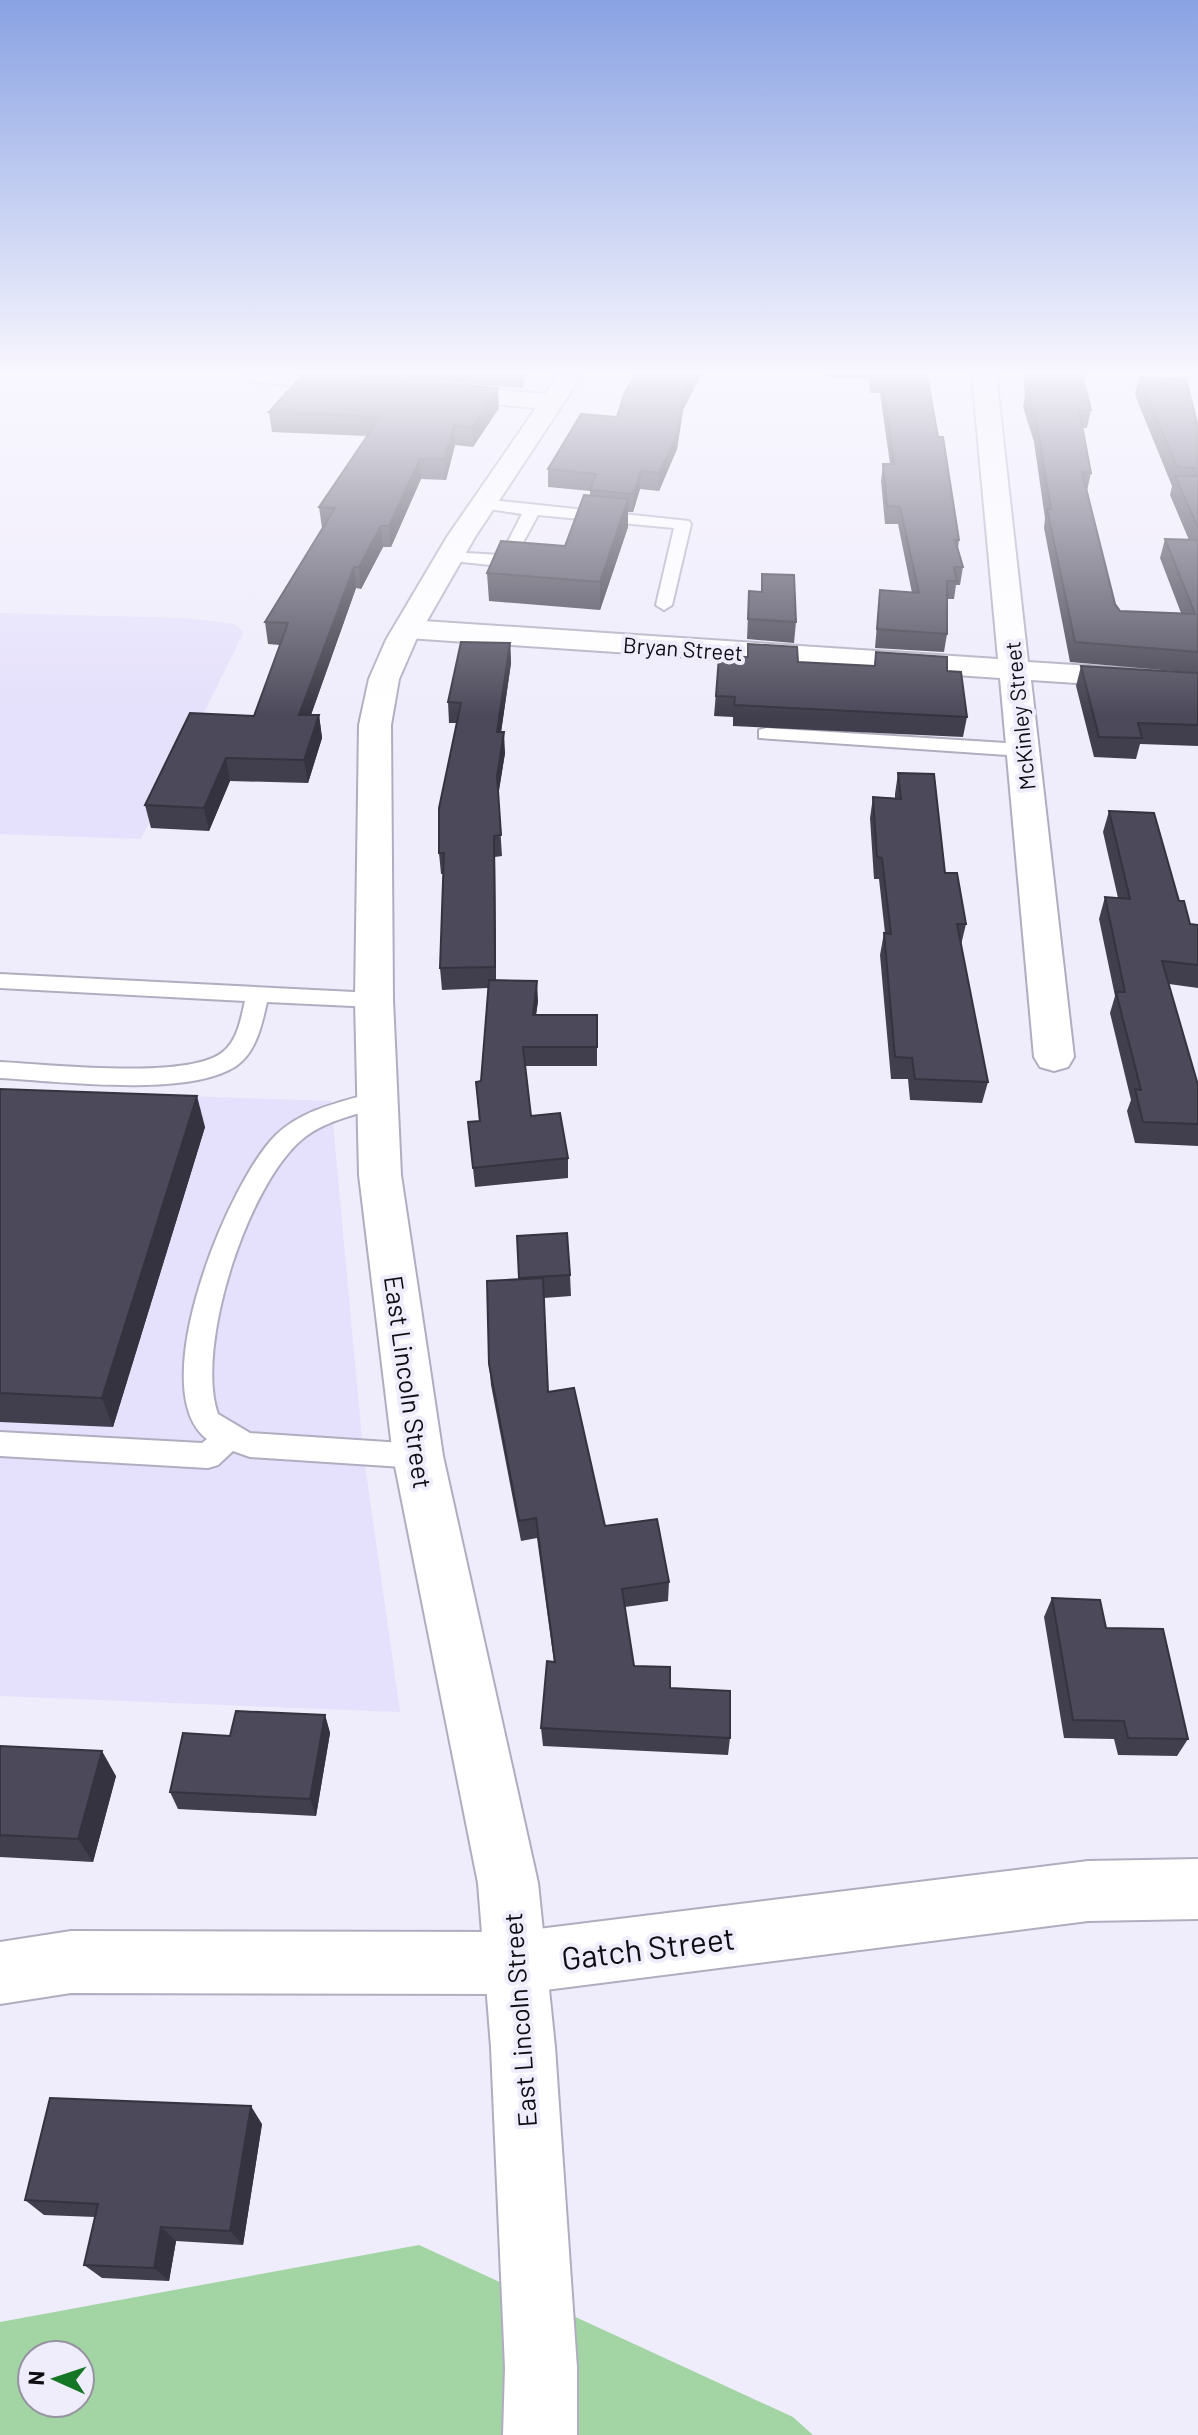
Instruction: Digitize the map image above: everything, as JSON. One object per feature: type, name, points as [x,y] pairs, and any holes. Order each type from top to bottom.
[{"type":"street","name":"East Lincoln Street","points":[[492,489],[408,629],[384,679],[376,710],[376,1100],[380,1175],[418,1456],[508,1883],[523,2047],[538,2322],[540,2435]]},
{"type":"street","name":"McKinley Street","points":[[996,489],[1054,1057]]},
{"type":"street","name":"Bryan Street","points":[[408,629],[1198,682]]},
{"type":"street","name":"Gatch Street","points":[[0,1973],[71,1962],[514,1963],[1088,1891],[1198,1889]]},
{"type":"lane","points":[[481,504],[683,524],[664,605]]},
{"type":"lane","points":[[449,557],[500,561],[507,558],[530,516],[529,510]]},
{"type":"lane","points":[[766,734],[1023,750]]},
{"type":"lane","points":[[0,981],[374,1000]]},
{"type":"lane","points":[[0,1070],[195,1073],[226,1062],[245,1042],[258,992]]},
{"type":"lane","points":[[376,1100],[310,1122],[289,1136],[263,1166],[231,1232],[196,1360],[196,1395],[206,1420],[228,1438],[271,1447],[418,1456]]},
{"type":"lane","points":[[0,1444],[208,1456],[228,1438]]},
{"type":"shaded area","points":[[0,613],[185,618],[234,624],[244,632],[141,839],[0,834]]},
{"type":"shaded area","points":[[0,1090],[331,1101],[363,1451],[400,1712],[0,1696]]},
{"type":"green space","points":[[419,2245],[793,2417],[813,2435],[0,2435],[0,2322]]},
{"type":"building","points":[[331,489],[406,489],[389,526],[381,526],[359,567],[354,567],[299,715],[319,715],[304,760],[226,758],[204,808],[145,805],[190,713],[254,716],[288,623],[265,622],[335,508],[319,507]]},
{"type":"building","points":[[591,489],[635,489],[633,494]]},
{"type":"building","points":[[885,489],[951,489],[959,540],[955,540],[963,567],[954,567],[957,581],[947,581],[947,634],[877,629],[880,590],[919,593],[900,507],[887,506]]},
{"type":"building","points":[[1048,489],[1086,489],[1115,604],[1120,611],[1195,614],[1165,539],[1198,540],[1198,652],[1075,642],[1047,509],[1051,509]]},
{"type":"building","points":[[1181,489],[1198,489],[1198,528]]},
{"type":"building","points":[[584,495],[628,499],[600,582],[487,573],[501,541],[565,546]]},
{"type":"building","points":[[762,574],[794,575],[796,622],[748,619],[749,591],[762,592]]},
{"type":"building","points":[[461,642],[510,643],[497,732],[504,732],[497,776],[501,835],[494,836],[495,967],[440,968],[444,853],[439,853],[439,808],[461,703],[448,702]]},
{"type":"building","points":[[748,644],[797,647],[798,662],[875,666],[876,652],[947,657],[947,671],[961,672],[967,717],[734,705],[735,697],[716,696],[719,656],[748,657]]},
{"type":"building","points":[[1081,666],[1198,673],[1198,725],[1138,723],[1142,738],[1099,737]]},
{"type":"building","points":[[898,773],[934,774],[945,873],[957,873],[966,924],[957,924],[988,1082],[915,1079],[912,1058],[895,1057],[884,933],[891,934],[882,858],[877,857],[873,797],[901,799]]},
{"type":"building","points":[[1109,811],[1154,813],[1179,901],[1184,901],[1190,924],[1198,925],[1198,965],[1162,961],[1198,1085],[1198,1124],[1143,1122],[1135,1089],[1141,1090],[1116,992],[1125,992],[1105,897],[1130,899]]},
{"type":"building","points":[[489,980],[537,981],[533,1015],[597,1015],[597,1047],[523,1047],[531,1116],[560,1113],[568,1158],[473,1168],[468,1122],[480,1121],[476,1082],[481,1081]]},
{"type":"building","points":[[0,1089],[197,1096],[102,1398],[0,1393]]},
{"type":"building","points":[[567,1233],[570,1275],[519,1278],[517,1236]]},
{"type":"building","points":[[543,1278],[548,1392],[574,1388],[605,1526],[657,1519],[669,1582],[622,1589],[634,1666],[670,1667],[670,1688],[730,1691],[730,1738],[541,1728],[547,1661],[555,1662],[536,1518],[519,1521],[489,1364],[487,1281]]},
{"type":"building","points":[[1052,1598],[1100,1600],[1106,1628],[1163,1629],[1188,1739],[1128,1738],[1124,1721],[1073,1720]]},
{"type":"building","points":[[236,1711],[325,1715],[310,1799],[170,1792],[183,1733],[230,1736]]},
{"type":"building","points":[[0,1746],[102,1751],[78,1839],[0,1835]]},
{"type":"building","points":[[50,2098],[251,2106],[230,2231],[161,2227],[154,2268],[84,2265],[98,2204],[25,2200]]}]
